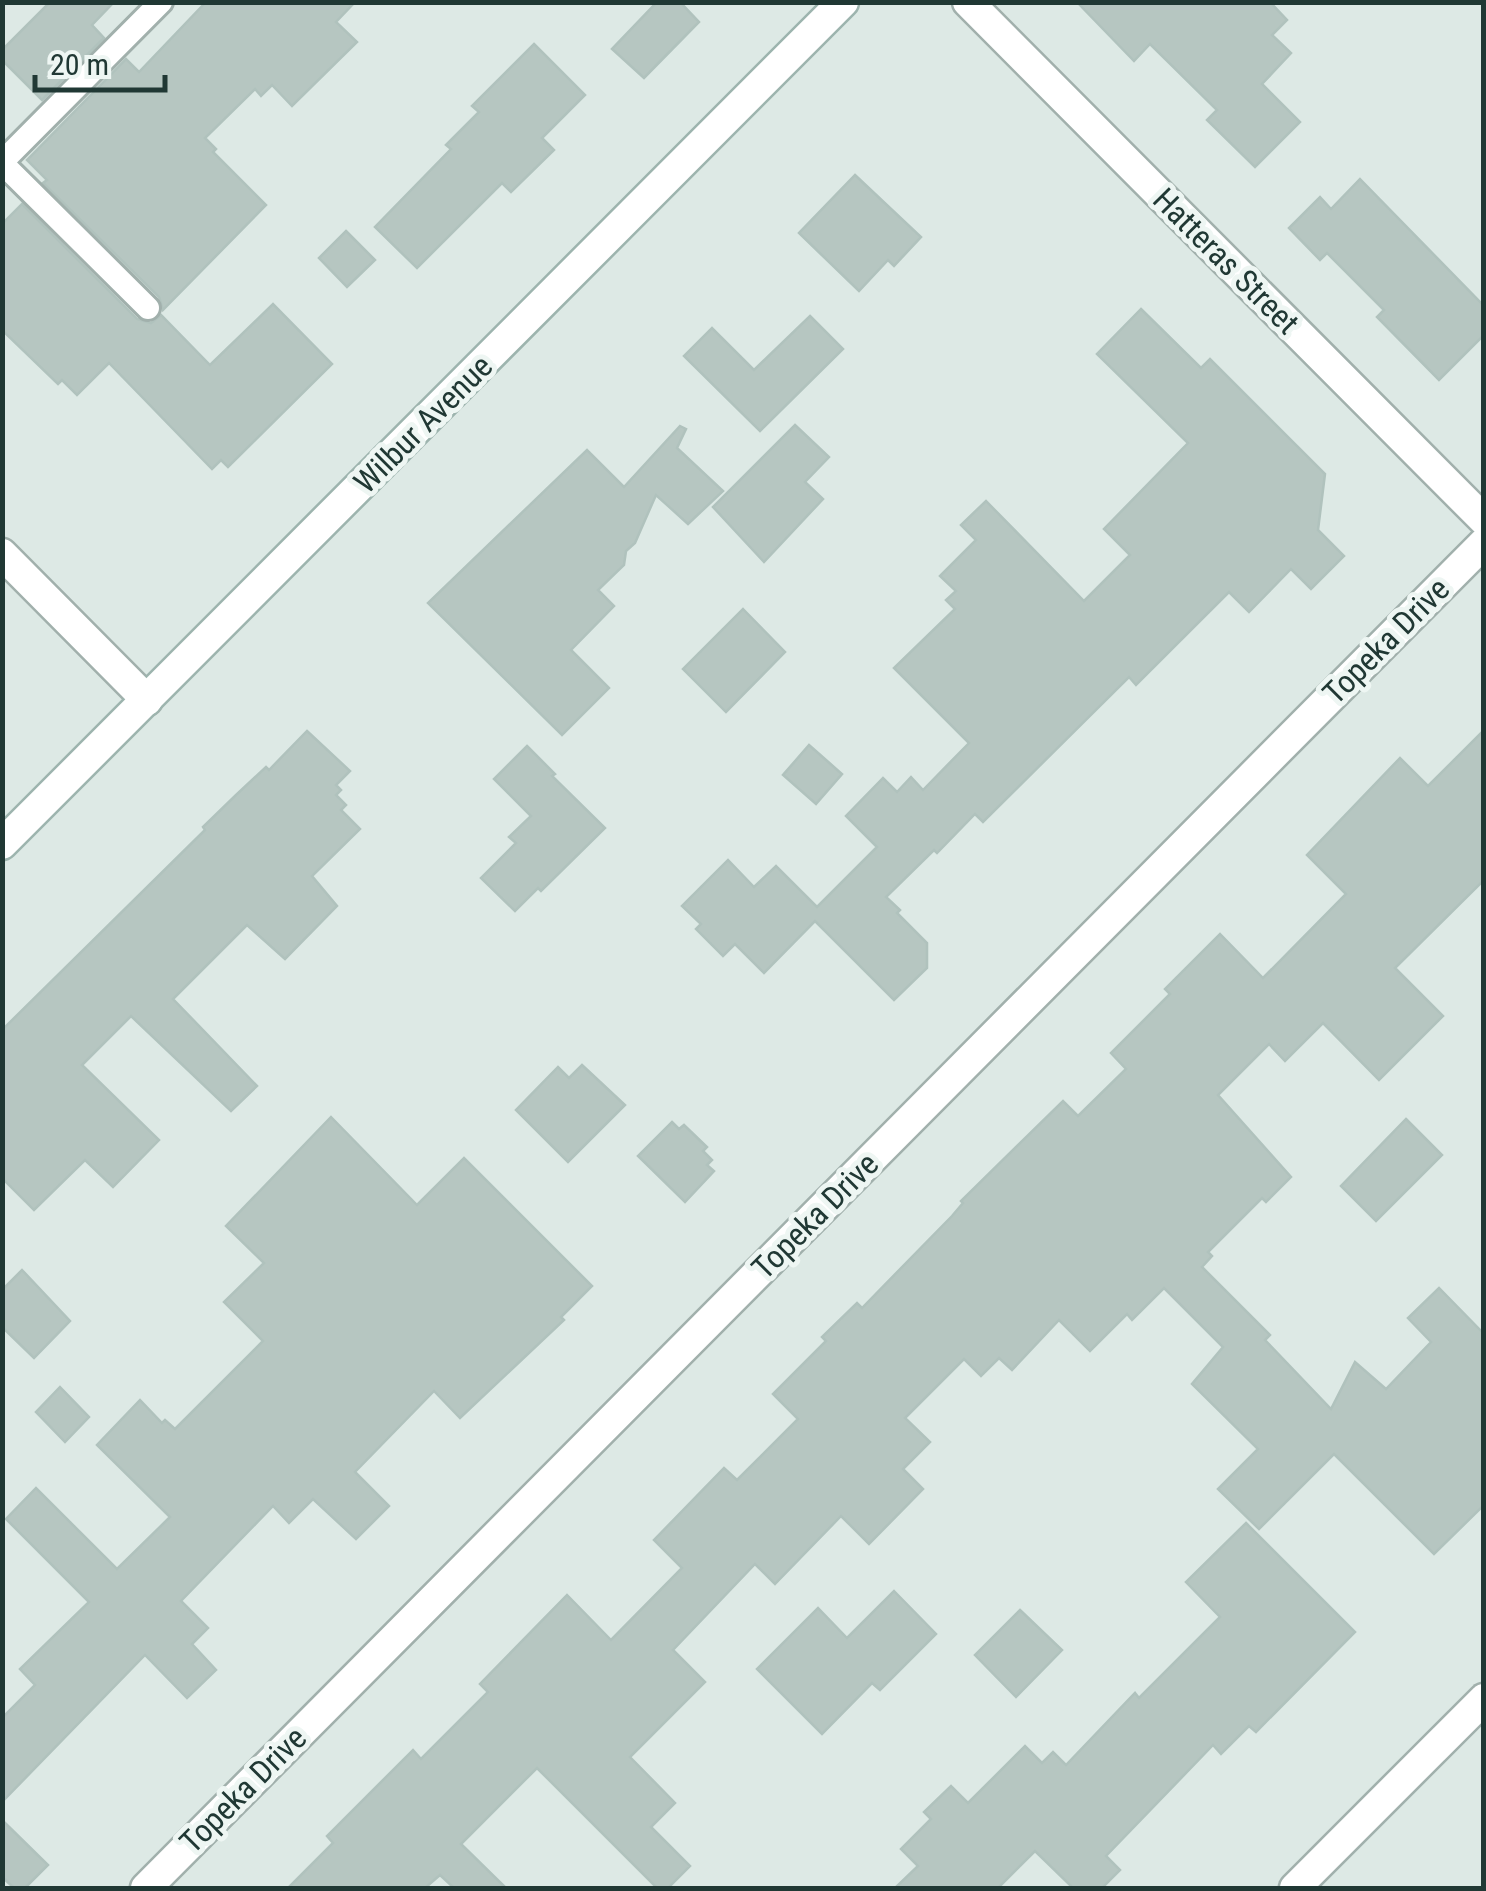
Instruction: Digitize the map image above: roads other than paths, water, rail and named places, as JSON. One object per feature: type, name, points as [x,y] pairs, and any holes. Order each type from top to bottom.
[{"type":"street","name":"Wilbur Avenue","points":[[2,844],[843,2]]},
{"type":"street","name":"Hatteras Street","points":[[968,2],[1484,520]]},
{"type":"street","name":"Topeka Drive","points":[[146,1888],[1484,543]]},
{"type":"street","points":[[2,554],[147,700]]},
{"type":"street","points":[[1295,1888],[1484,1699]]},
{"type":"lane","points":[[148,308],[2,162],[161,2]]}]
